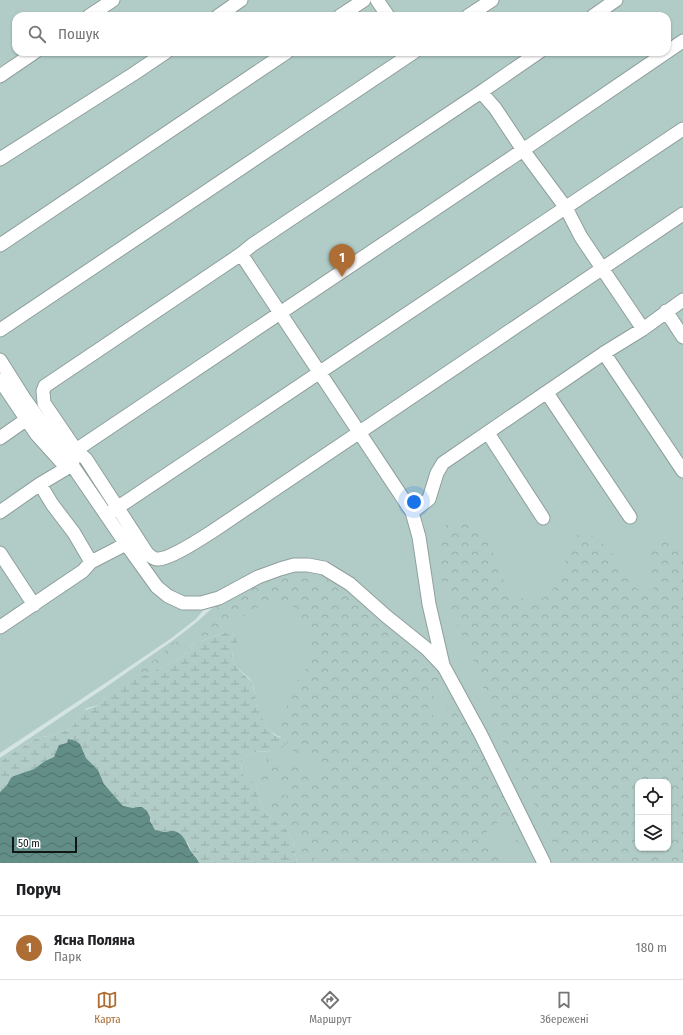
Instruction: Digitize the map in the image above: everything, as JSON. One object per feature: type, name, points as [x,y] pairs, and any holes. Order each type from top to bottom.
[{"type":"street","points":[[95,12],[113,0]]},
{"type":"street","points":[[224,12],[241,0]]},
{"type":"street","points":[[346,12],[364,0]]},
{"type":"street","points":[[377,0],[385,12]]},
{"type":"street","points":[[474,12],[492,0]]},
{"type":"street","points":[[599,12],[616,0]]},
{"type":"street","points":[[671,49],[683,41]]},
{"type":"street","points":[[0,76],[29,56]]},
{"type":"street","points":[[0,158],[160,56]]},
{"type":"street","points":[[0,245],[281,56]]},
{"type":"street","points":[[0,330],[407,56]]},
{"type":"street","points":[[533,56],[44,386],[44,403],[76,450],[86,459],[147,553],[152,558],[158,560],[172,555],[213,531],[683,214]]},
{"type":"street","points":[[0,512],[69,466],[76,450],[524,150],[661,56]]},
{"type":"street","points":[[481,92],[495,108],[566,208],[581,236],[643,329]]},
{"type":"street","points":[[107,516],[683,129]]},
{"type":"street","points":[[241,254],[412,512],[419,538],[429,604],[444,667]]},
{"type":"street","points":[[412,512],[429,499],[437,473],[443,463],[604,353],[643,329],[683,300]]},
{"type":"street","points":[[666,311],[683,337]]},
{"type":"street","points":[[604,353],[683,471]]},
{"type":"street","points":[[0,360],[69,466],[107,516],[157,587],[175,600],[189,604],[201,603],[219,598],[258,577],[280,569],[308,565],[324,568],[350,584],[386,616],[427,649],[444,667],[481,735],[544,863]]},
{"type":"street","points":[[0,380],[37,435],[69,466]]},
{"type":"street","points":[[547,393],[630,517]]},
{"type":"street","points":[[0,438],[27,419]]},
{"type":"street","points":[[488,433],[543,518]]},
{"type":"street","points":[[40,484],[52,504],[74,533],[91,562]]},
{"type":"street","points":[[0,627],[84,571],[91,562],[126,544]]},
{"type":"street","points":[[0,553],[34,605]]},
{"type":"green space","points":[[0,0],[683,0],[683,863],[552,863],[464,689],[448,666],[430,586],[423,522],[413,529],[437,650],[325,565],[215,596],[196,619],[173,637],[0,753]]},
{"type":"green space","points":[[468,519],[478,523],[485,532],[501,574],[508,587],[518,596],[532,600],[542,598],[554,588],[572,541],[581,533],[590,535],[604,544],[610,550],[634,586],[643,593],[652,591],[654,588],[650,578],[649,562],[652,549],[656,541],[667,542],[683,554],[683,863],[563,863],[490,715],[480,675],[454,618],[440,574],[439,550],[444,528],[448,523]]},
{"type":"green space","points":[[291,570],[310,570],[311,579],[316,584],[325,584],[327,579],[331,577],[340,583],[428,656],[443,675],[433,698],[433,716],[438,720],[446,718],[449,712],[445,696],[446,691],[450,688],[483,751],[508,809],[527,842],[525,846],[522,847],[502,823],[495,824],[489,828],[486,834],[486,842],[503,853],[504,863],[354,863],[354,858],[348,855],[345,856],[341,863],[324,863],[323,859],[317,856],[315,857],[313,863],[301,863],[303,842],[296,835],[288,821],[283,817],[270,812],[266,808],[269,792],[274,790],[287,796],[287,786],[274,776],[269,776],[265,786],[260,786],[257,775],[259,768],[264,761],[267,759],[272,759],[280,764],[295,763],[305,770],[314,780],[320,780],[321,775],[318,766],[288,747],[287,740],[281,729],[282,715],[293,695],[300,675],[309,664],[309,649],[314,637],[309,630],[299,625],[294,607],[283,600],[272,601],[259,607],[208,636],[198,636],[200,628],[209,623],[211,620],[217,605],[276,574]]},
{"type":"green space","points":[[323,571],[441,668],[540,863],[297,863],[293,841],[286,829],[266,814],[260,802],[256,786],[245,777],[242,772],[243,757],[254,752],[270,751],[281,737],[271,731],[263,721],[256,703],[252,682],[237,667],[232,656],[234,634],[226,632],[196,643],[188,649],[182,657],[106,696],[99,705],[87,708],[78,716],[76,722],[69,729],[51,736],[35,739],[0,761],[0,758],[175,639],[221,600],[280,572]]},
{"type":"green space","points":[[226,632],[231,632],[237,637],[237,644],[232,654],[233,660],[239,670],[252,682],[257,706],[265,724],[274,735],[285,740],[286,744],[280,750],[254,752],[243,757],[242,772],[245,777],[256,785],[260,802],[266,814],[286,829],[293,841],[297,863],[199,863],[191,851],[188,843],[169,831],[157,831],[152,825],[145,810],[137,807],[123,807],[104,784],[98,770],[86,758],[80,744],[67,743],[54,757],[45,761],[34,769],[14,776],[0,792],[0,761],[35,739],[51,736],[69,729],[76,722],[78,716],[83,711],[99,705],[106,696],[122,685],[168,665],[182,657],[188,649],[196,643]]},
{"type":"green space","points":[[178,642],[185,644],[185,646],[176,653],[170,661],[137,677],[132,678],[130,676],[130,674],[138,668],[159,658],[172,643]]},
{"type":"water","points":[[68,739],[76,741],[80,744],[86,758],[98,770],[104,784],[123,806],[133,808],[142,807],[147,811],[155,830],[165,832],[173,831],[180,834],[199,863],[0,863],[0,792],[14,776],[34,769],[45,761],[54,757],[59,745],[67,743]]},
{"type":"place","name":"Ясна Поляна","points":[[342,277]]}]
